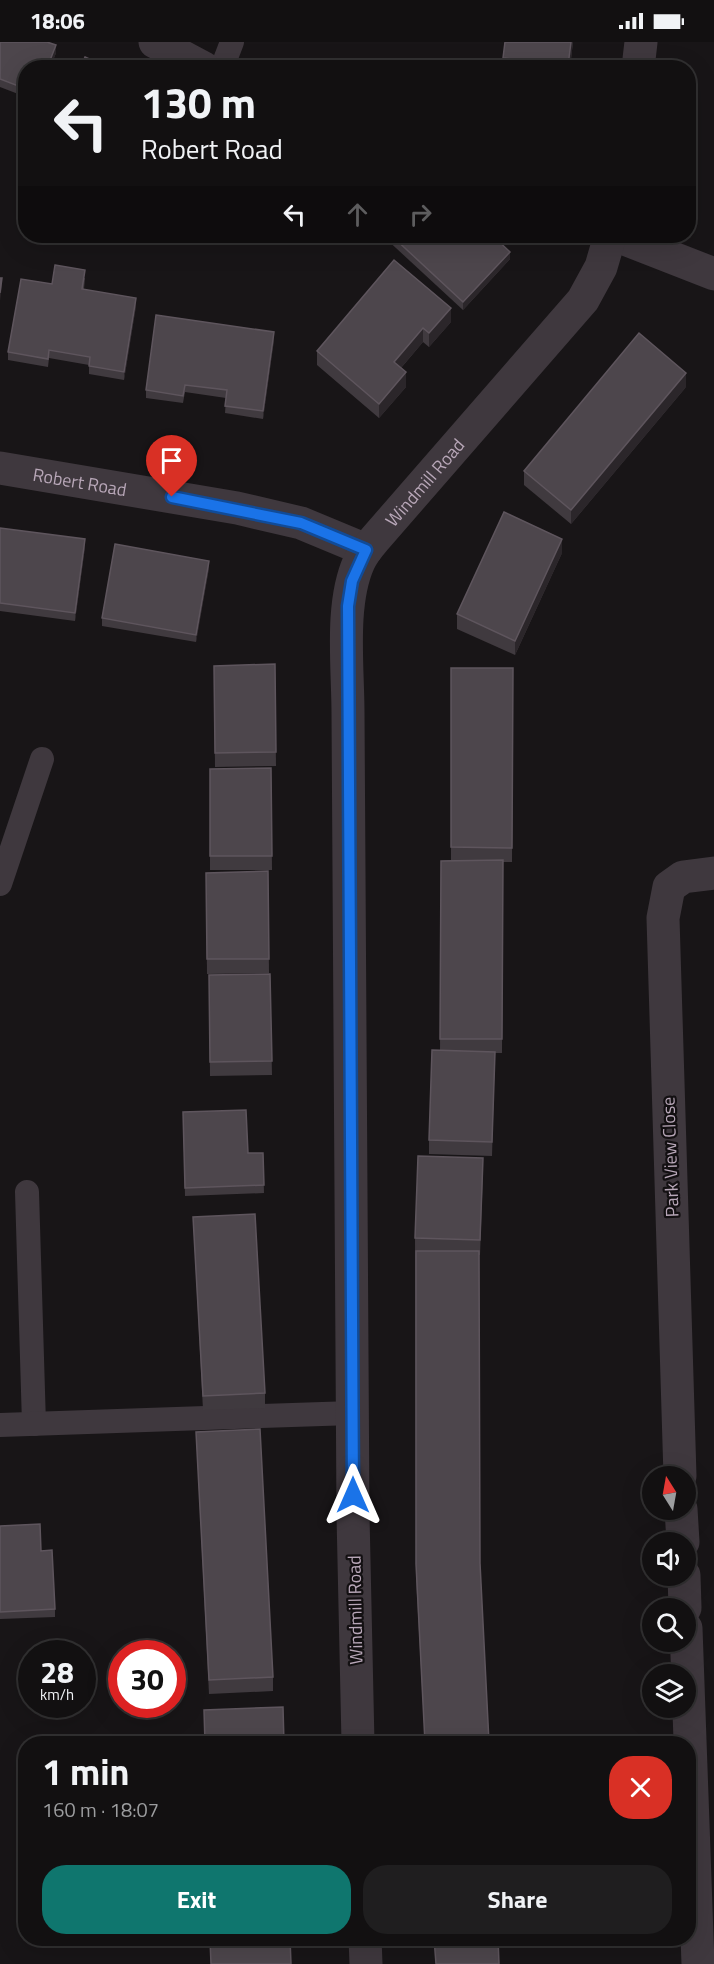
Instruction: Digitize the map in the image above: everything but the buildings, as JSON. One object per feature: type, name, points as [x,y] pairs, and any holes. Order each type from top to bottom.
[{"type":"street","points":[[155,42],[189,60]]},
{"type":"street","points":[[640,60],[641,42]]},
{"type":"street","name":"Windmill Road","points":[[358,1736],[353,1413],[348,606],[352,581],[366,550],[583,300],[613,243]]},
{"type":"street","points":[[635,243],[714,274]]},
{"type":"street","name":"Robert Road","points":[[0,468],[269,515],[301,523],[366,550]]},
{"type":"street","name":"Park View Close","points":[[680,1466],[663,918],[669,887],[683,877],[714,873]]},
{"type":"street","points":[[687,1652],[690,1736]]},
{"type":"street","points":[[696,1908],[698,1964]]},
{"type":"street","points":[[365,1946],[366,1964]]},
{"type":"lane","points":[[225,60],[232,42]]},
{"type":"lane","points":[[0,884],[42,759]]},
{"type":"lane","points":[[27,1192],[34,1424]]},
{"type":"lane","points":[[0,1425],[353,1413]]},
{"type":"route","points":[[172,497],[237,508],[301,523],[366,550],[352,581],[348,606],[353,1495]]}]
